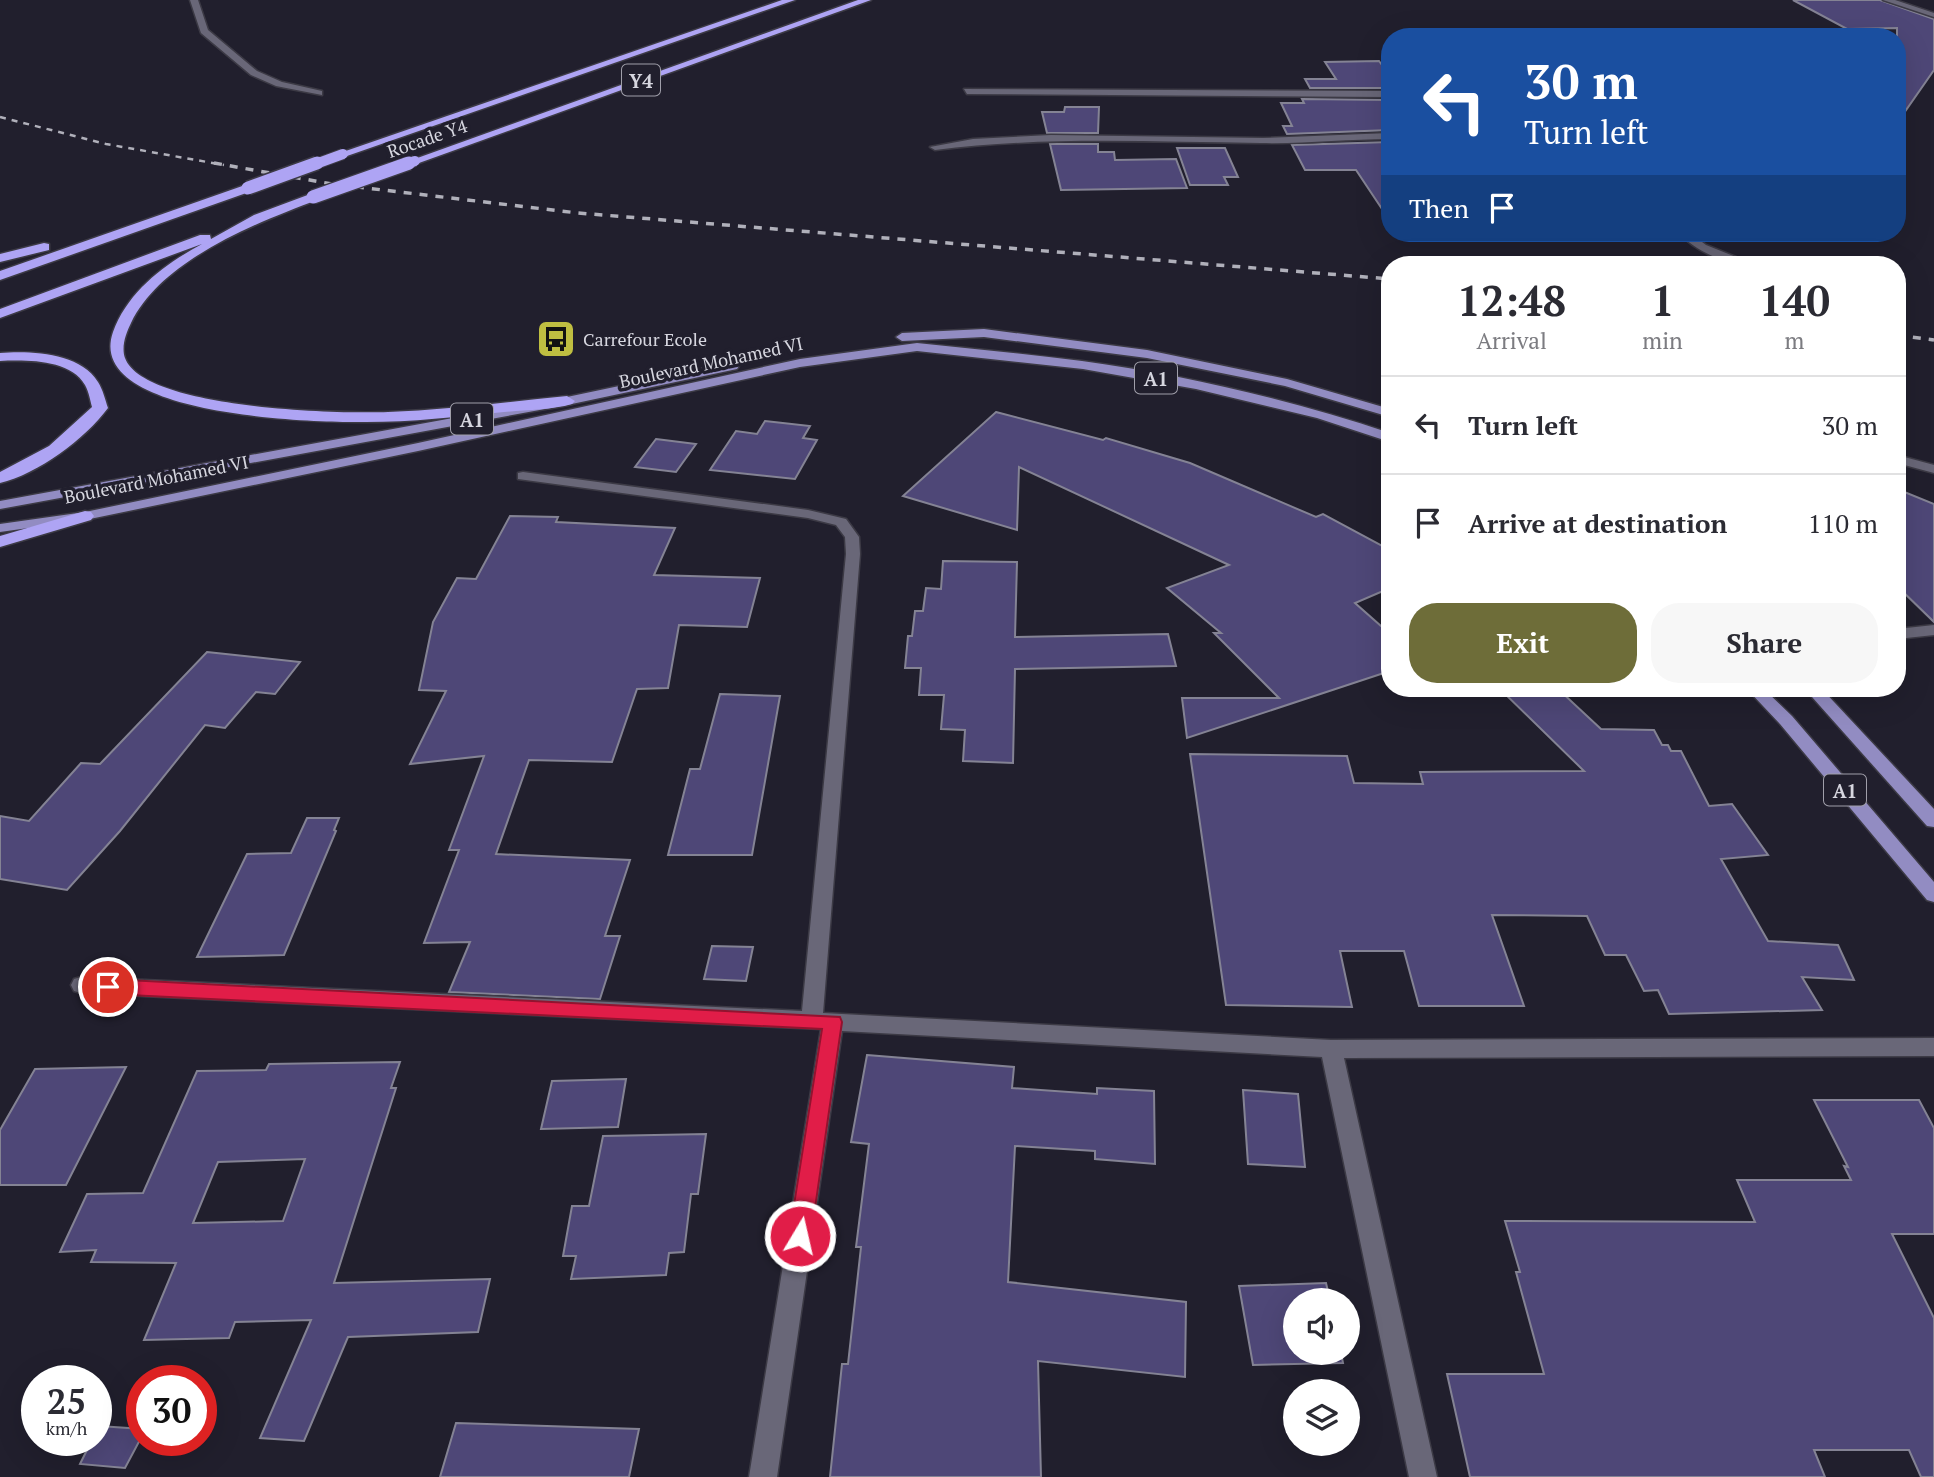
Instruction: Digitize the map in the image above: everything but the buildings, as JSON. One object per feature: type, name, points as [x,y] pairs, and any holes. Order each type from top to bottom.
[{"type":"highway","name":"Rocade Y4","points":[[0,276],[343,154],[791,0]]},
{"type":"highway","name":"Rocade Y4","points":[[0,314],[313,197],[867,0]]},
{"type":"highway","points":[[0,258],[198,206]]},
{"type":"highway","points":[[269,214],[198,252],[152,284],[127,313],[117,344],[118,361],[128,374],[158,390],[225,408],[328,417],[412,416],[567,401]]},
{"type":"highway","points":[[0,357],[15,356],[66,363],[90,382],[100,408],[78,433],[41,459],[0,478]]},
{"type":"highway","points":[[0,542],[85,516]]},
{"type":"main road","name":"Boulevard Mohamed VI","points":[[0,505],[567,401],[839,345],[984,333],[1047,339],[1219,367],[1287,383],[1381,410]]},
{"type":"main road","name":"Boulevard Mohamed VI","points":[[0,528],[85,516],[418,447],[800,363],[917,347],[1083,365],[1196,385],[1321,415],[1381,435]]},
{"type":"main road","name":"A1","points":[[1763,697],[1786,720],[1934,895]]},
{"type":"main road","name":"A1","points":[[1820,697],[1934,821]]},
{"type":"street","points":[[194,0],[204,31],[254,73],[279,84],[319,93]]},
{"type":"street","points":[[1887,0],[1934,15]]},
{"type":"street","points":[[967,90],[1381,94]]},
{"type":"street","points":[[935,148],[968,142],[1048,139],[1206,137],[1275,140],[1347,135],[1381,136]]},
{"type":"street","points":[[1696,242],[1726,256]]},
{"type":"street","points":[[1906,461],[1934,469]]},
{"type":"street","points":[[523,476],[808,513],[841,522],[852,537],[822,1021],[763,1477]]},
{"type":"street","points":[[1906,633],[1934,630]]},
{"type":"street","points":[[80,985],[1331,1049],[1934,1047]]},
{"type":"street","points":[[1331,1049],[1423,1477]]},
{"type":"railway","points":[[0,117],[106,144],[224,165]]},
{"type":"railway","points":[[214,163],[332,184],[578,213],[1381,278]]},
{"type":"railway","points":[[1906,336],[1934,340]]},
{"type":"place","name":"Carrefour Ecole","points":[[556,339]]},
{"type":"route","points":[[108,987],[833,1022],[800,1236]]}]
